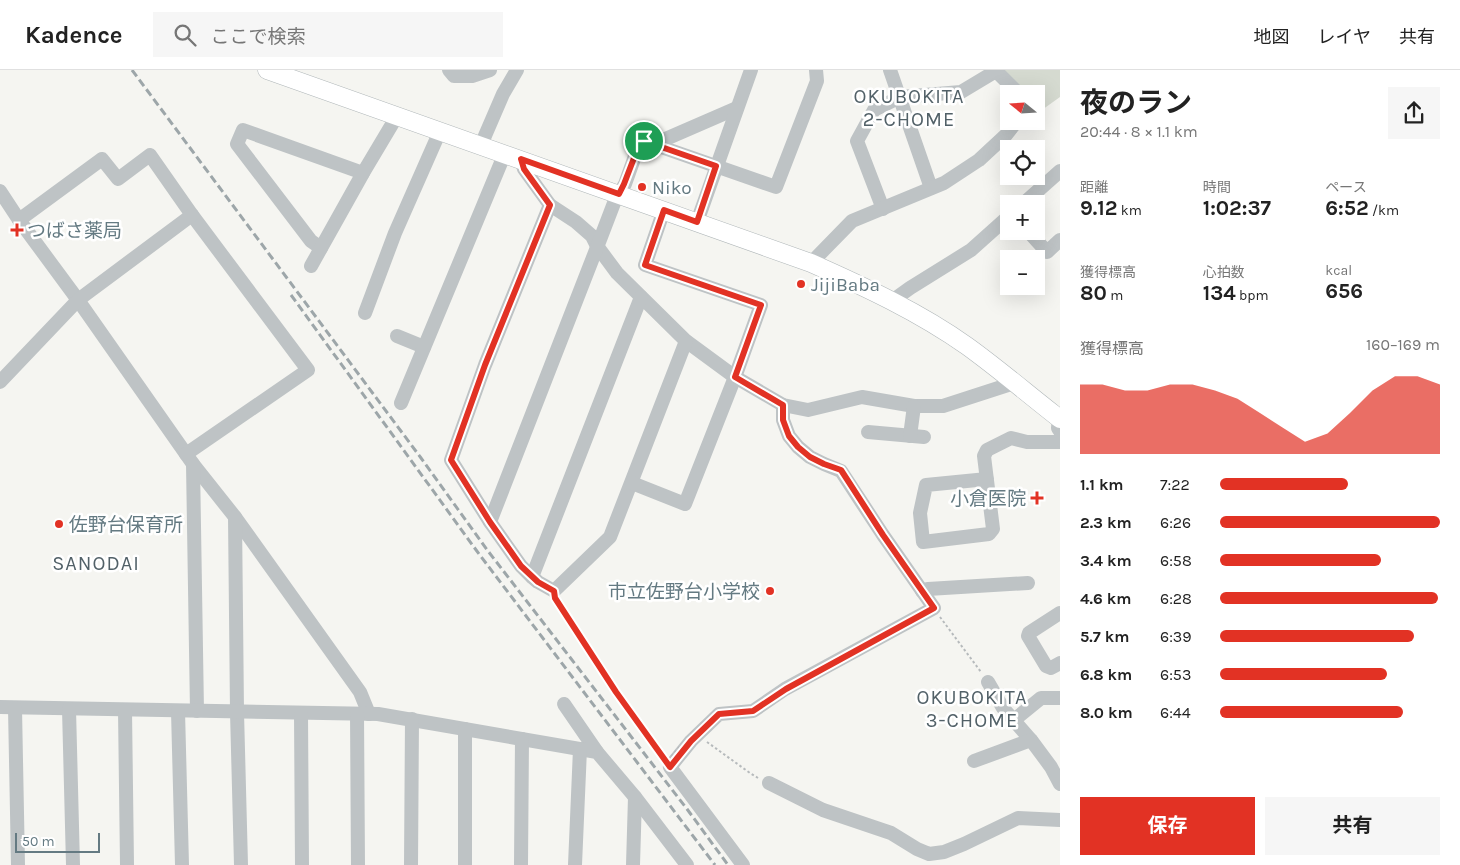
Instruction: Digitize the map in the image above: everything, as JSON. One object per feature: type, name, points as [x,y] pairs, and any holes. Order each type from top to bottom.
[{"type":"main road","points":[[268,70],[811,263],[920,316],[966,345],[1060,423]]},
{"type":"street","points":[[449,70],[454,76],[472,76],[490,70]]},
{"type":"street","points":[[481,145],[496,108],[517,70]]},
{"type":"street","points":[[697,222],[751,70]]},
{"type":"street","points":[[490,522],[597,246],[639,145],[644,141],[654,144],[776,187],[817,81],[816,70]]},
{"type":"street","points":[[890,70],[931,188]]},
{"type":"street","points":[[883,209],[857,141],[874,110],[900,97],[961,92],[996,71],[1010,85]]},
{"type":"street","points":[[654,144],[737,108]]},
{"type":"street","points":[[311,266],[397,116]]},
{"type":"street","points":[[321,248],[311,241],[237,144],[243,130],[363,173]]},
{"type":"street","points":[[811,263],[852,221],[944,183],[979,160],[1010,130]]},
{"type":"street","points":[[365,313],[395,233],[440,131]]},
{"type":"street","points":[[401,403],[505,153]]},
{"type":"street","points":[[19,220],[102,159],[118,179],[150,155],[192,215],[308,370],[190,459]]},
{"type":"street","points":[[521,159],[524,169],[550,205],[576,222],[592,236],[617,273],[686,340],[735,377],[783,405],[808,410],[862,397],[914,406],[943,406],[1014,383]]},
{"type":"street","points":[[1033,195],[1060,170]]},
{"type":"street","points":[[0,191],[190,459],[235,517],[360,692],[363,714],[358,865]]},
{"type":"street","points":[[550,205],[485,365],[451,460],[490,522],[521,566],[538,582],[554,591],[610,537],[686,340]]},
{"type":"street","points":[[632,483],[685,504],[761,305],[645,265],[664,210]]},
{"type":"street","points":[[0,382],[78,300],[192,215]]},
{"type":"street","points":[[892,302],[910,288],[971,250],[1000,224]]},
{"type":"street","points":[[1036,240],[1047,252],[1060,240]]},
{"type":"street","points":[[532,577],[641,297]]},
{"type":"street","points":[[397,336],[424,347]]},
{"type":"street","points":[[743,865],[667,766],[719,714],[753,711],[786,689],[934,608],[841,470],[810,457],[789,436],[783,420],[783,405]]},
{"type":"street","points":[[868,432],[917,437],[914,406]]},
{"type":"street","points":[[987,479],[926,486],[920,513],[923,542],[989,534],[993,529],[987,479],[984,456],[987,450],[1011,438],[1027,442],[1060,442]]},
{"type":"street","points":[[190,459],[197,711]]},
{"type":"street","points":[[235,517],[241,865]]},
{"type":"street","points":[[922,591],[928,589],[1028,583]]},
{"type":"street","points":[[1060,614],[1029,633],[1028,636],[1046,666],[1051,668],[1060,663]]},
{"type":"street","points":[[988,682],[1003,708],[1031,740],[1060,784]]},
{"type":"street","points":[[1014,720],[1041,698],[1060,698]]},
{"type":"street","points":[[564,704],[597,752],[635,797],[687,865]]},
{"type":"street","points":[[0,707],[387,715],[597,752]]},
{"type":"street","points":[[15,708],[18,865]]},
{"type":"street","points":[[70,709],[73,865]]},
{"type":"street","points":[[124,710],[127,865]]},
{"type":"street","points":[[178,711],[182,865]]},
{"type":"street","points":[[301,714],[302,865]]},
{"type":"street","points":[[411,865],[412,719]]},
{"type":"street","points":[[465,865],[466,729]]},
{"type":"street","points":[[521,865],[522,739]]},
{"type":"street","points":[[974,761],[1031,740]]},
{"type":"street","points":[[575,865],[580,749]]},
{"type":"street","points":[[769,783],[823,810],[891,833],[917,849],[941,859],[944,852],[1018,818],[1060,820]]},
{"type":"street","points":[[632,865],[635,797]]},
{"type":"path","points":[[554,591],[555,598],[667,766],[681,745]]},
{"type":"path","points":[[934,608],[988,682]]},
{"type":"path","points":[[697,734],[750,773],[769,783]]},
{"type":"shaded area","points":[[998,70],[1060,70],[1060,97],[1045,108],[1045,85],[1012,85]]},
{"type":"railway","points":[[132,70],[488,551],[728,865]]},
{"type":"railway","points":[[291,295],[479,554],[715,865]]},
{"type":"place","name":"Niko","points":[[642,187]]},
{"type":"place","name":"つばさ薬局","points":[[17,230]]},
{"type":"place","name":"JijiBaba","points":[[801,284]]},
{"type":"place","name":"小倉医院","points":[[1037,498]]},
{"type":"place","name":"佐野台保育所","points":[[59,524]]},
{"type":"place","name":"市立佐野台小学校","points":[[770,591]]},
{"type":"district","name":"OKUBOKITA 2-CHOME","points":[[909,108]]},
{"type":"district","name":"SANODAI","points":[[96,563]]},
{"type":"district","name":"OKUBOKITA 3-CHOME","points":[[972,708]]},
{"type":"route","points":[[644,141],[716,166],[697,222],[664,210],[645,265],[761,305],[735,377],[783,405],[783,420],[789,436],[798,447],[810,457],[841,470],[934,608],[786,689],[753,711],[719,714],[691,741],[670,767],[616,692],[555,598],[554,591],[538,582],[521,566],[490,522],[451,460],[485,365],[550,205],[524,169],[521,159],[619,194],[639,145],[644,141]]}]
